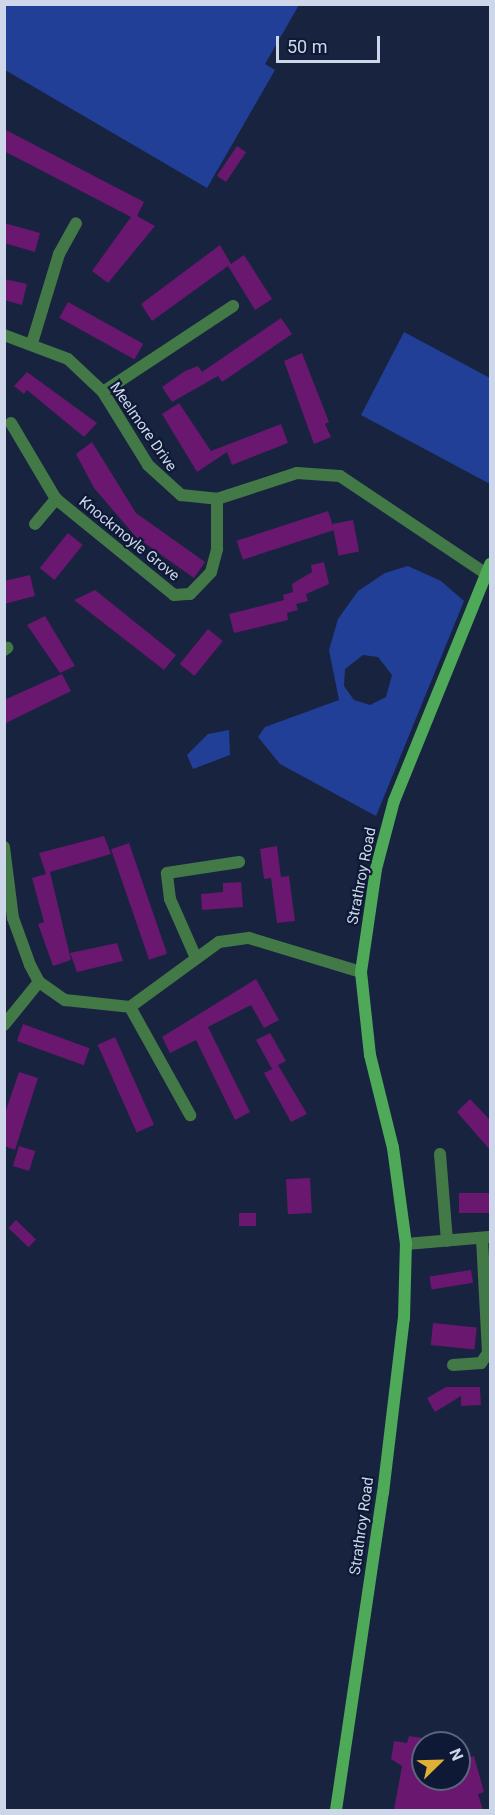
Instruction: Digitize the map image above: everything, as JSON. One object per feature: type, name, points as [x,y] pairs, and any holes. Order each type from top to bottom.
[{"type":"street","points":[[32,343],[59,254],[76,223]]},
{"type":"street","points":[[103,392],[233,306]]},
{"type":"street","name":"Meelmore Drive","points":[[4,335],[32,343],[68,359],[103,392],[166,486],[199,500],[217,499],[297,473],[340,476],[488,569]]},
{"type":"street","name":"Knockmoyle Grove","points":[[11,423],[56,499],[174,595],[190,594],[210,573],[217,549],[217,499]]},
{"type":"street","name":"Knockmoyle Grove","points":[[35,524],[56,499]]},
{"type":"street","name":"Strathroy Road","points":[[336,1810],[383,1493],[404,1318],[406,1244],[403,1209],[373,1078],[361,972],[376,869],[394,801],[488,569]]},
{"type":"street","points":[[4,847],[13,918],[39,982],[74,1002],[129,1007],[219,942],[249,938],[361,972]]},
{"type":"street","points":[[196,958],[170,899],[167,873],[239,862]]},
{"type":"street","points":[[4,1025],[39,982]]},
{"type":"street","points":[[129,1007],[190,1115]]},
{"type":"street","points":[[440,1154],[447,1241]]},
{"type":"street","points":[[406,1244],[486,1238],[488,1353],[481,1363],[453,1365]]},
{"type":"shaded area","points":[[5,4],[299,5],[265,64],[275,70],[207,188],[5,70]]},
{"type":"shaded area","points":[[404,332],[490,378],[490,484],[361,415]]},
{"type":"shaded area","points":[[408,566],[441,581],[464,601],[376,816],[280,764],[258,737],[265,727],[339,700],[329,650],[338,619],[358,591],[385,573]],"holes":[[[363,655],[378,657],[392,675],[386,697],[370,705],[354,700],[344,686],[345,669]]]},
{"type":"shaded area","points":[[229,730],[230,755],[193,769],[187,755],[208,734]]},
{"type":"building","points":[[4,129],[144,202],[137,216],[155,226],[108,283],[92,271],[131,217],[4,151]]},
{"type":"building","points":[[237,146],[246,152],[226,182],[217,176]]},
{"type":"building","points":[[4,223],[40,233],[35,252],[4,243]]},
{"type":"building","points":[[220,245],[231,264],[244,255],[272,299],[255,310],[228,266],[152,321],[141,304]]},
{"type":"building","points":[[4,279],[27,284],[22,305],[4,300]]},
{"type":"building","points":[[68,302],[143,344],[134,359],[59,318]]},
{"type":"building","points":[[281,318],[292,334],[222,382],[218,376],[172,402],[162,387],[185,371],[198,366],[202,372]]},
{"type":"building","points":[[302,353],[329,422],[325,424],[331,437],[314,444],[284,361]]},
{"type":"building","points":[[27,372],[97,423],[84,437],[27,390],[24,394],[14,386]]},
{"type":"building","points":[[179,403],[211,451],[281,424],[288,443],[232,465],[227,452],[197,472],[162,414]]},
{"type":"building","points":[[92,442],[136,513],[205,562],[194,578],[136,537],[94,488],[76,454]]},
{"type":"building","points":[[328,511],[334,530],[243,560],[237,541]]},
{"type":"building","points":[[353,520],[359,551],[338,555],[332,524]]},
{"type":"building","points":[[68,533],[83,545],[54,580],[40,568]]},
{"type":"building","points":[[324,562],[329,584],[306,594],[308,601],[296,604],[298,610],[287,613],[288,620],[234,633],[229,614],[284,600],[283,595],[293,592],[292,584],[312,572],[311,565]]},
{"type":"building","points":[[30,575],[35,596],[4,604],[4,581]]},
{"type":"building","points":[[95,590],[176,655],[164,670],[74,600]]},
{"type":"building","points":[[45,616],[75,666],[60,673],[27,625]]},
{"type":"building","points":[[208,629],[223,641],[194,676],[180,664]]},
{"type":"building","points":[[62,674],[71,691],[4,724],[4,700]]},
{"type":"building","points":[[104,836],[111,854],[50,872],[71,960],[53,966],[38,924],[44,922],[32,878],[46,874],[39,853]]},
{"type":"building","points":[[129,843],[167,954],[149,960],[111,849]]},
{"type":"building","points":[[277,846],[281,877],[289,876],[295,921],[277,923],[271,878],[264,879],[260,849]]},
{"type":"building","points":[[241,882],[243,907],[202,910],[201,894],[223,892],[223,883]]},
{"type":"building","points":[[117,943],[123,961],[77,972],[70,953]]},
{"type":"building","points":[[256,979],[279,1020],[264,1028],[251,1005],[208,1027],[250,1112],[235,1120],[196,1040],[170,1053],[162,1037]]},
{"type":"building","points":[[23,1024],[90,1048],[84,1065],[17,1041]]},
{"type":"building","points":[[270,1033],[286,1061],[278,1065],[307,1114],[291,1122],[264,1073],[272,1069],[256,1040]]},
{"type":"building","points":[[115,1037],[154,1125],[137,1132],[98,1045]]},
{"type":"building","points":[[19,1072],[38,1078],[15,1150],[4,1146],[4,1116]]},
{"type":"building","points":[[470,1099],[490,1120],[490,1150],[457,1112]]},
{"type":"building","points":[[19,1146],[35,1151],[29,1171],[13,1166]]},
{"type":"building","points":[[310,1178],[312,1213],[288,1214],[286,1179]]},
{"type":"building","points":[[459,1193],[490,1193],[490,1213],[459,1213]]},
{"type":"building","points":[[239,1213],[256,1213],[256,1226],[239,1226]]},
{"type":"building","points":[[16,1220],[36,1239],[29,1247],[8,1228]]},
{"type":"building","points":[[471,1270],[473,1283],[432,1289],[430,1277]]},
{"type":"building","points":[[433,1323],[477,1328],[474,1349],[431,1345]]},
{"type":"building","points":[[446,1387],[480,1387],[481,1405],[461,1406],[461,1396],[435,1412],[427,1398]]},
{"type":"building","points":[[409,1736],[411,1736],[411,1791],[471,1791],[471,1757],[474,1756],[484,1792],[478,1794],[483,1810],[394,1810],[402,1766],[391,1759],[394,1741],[407,1743]]}]
